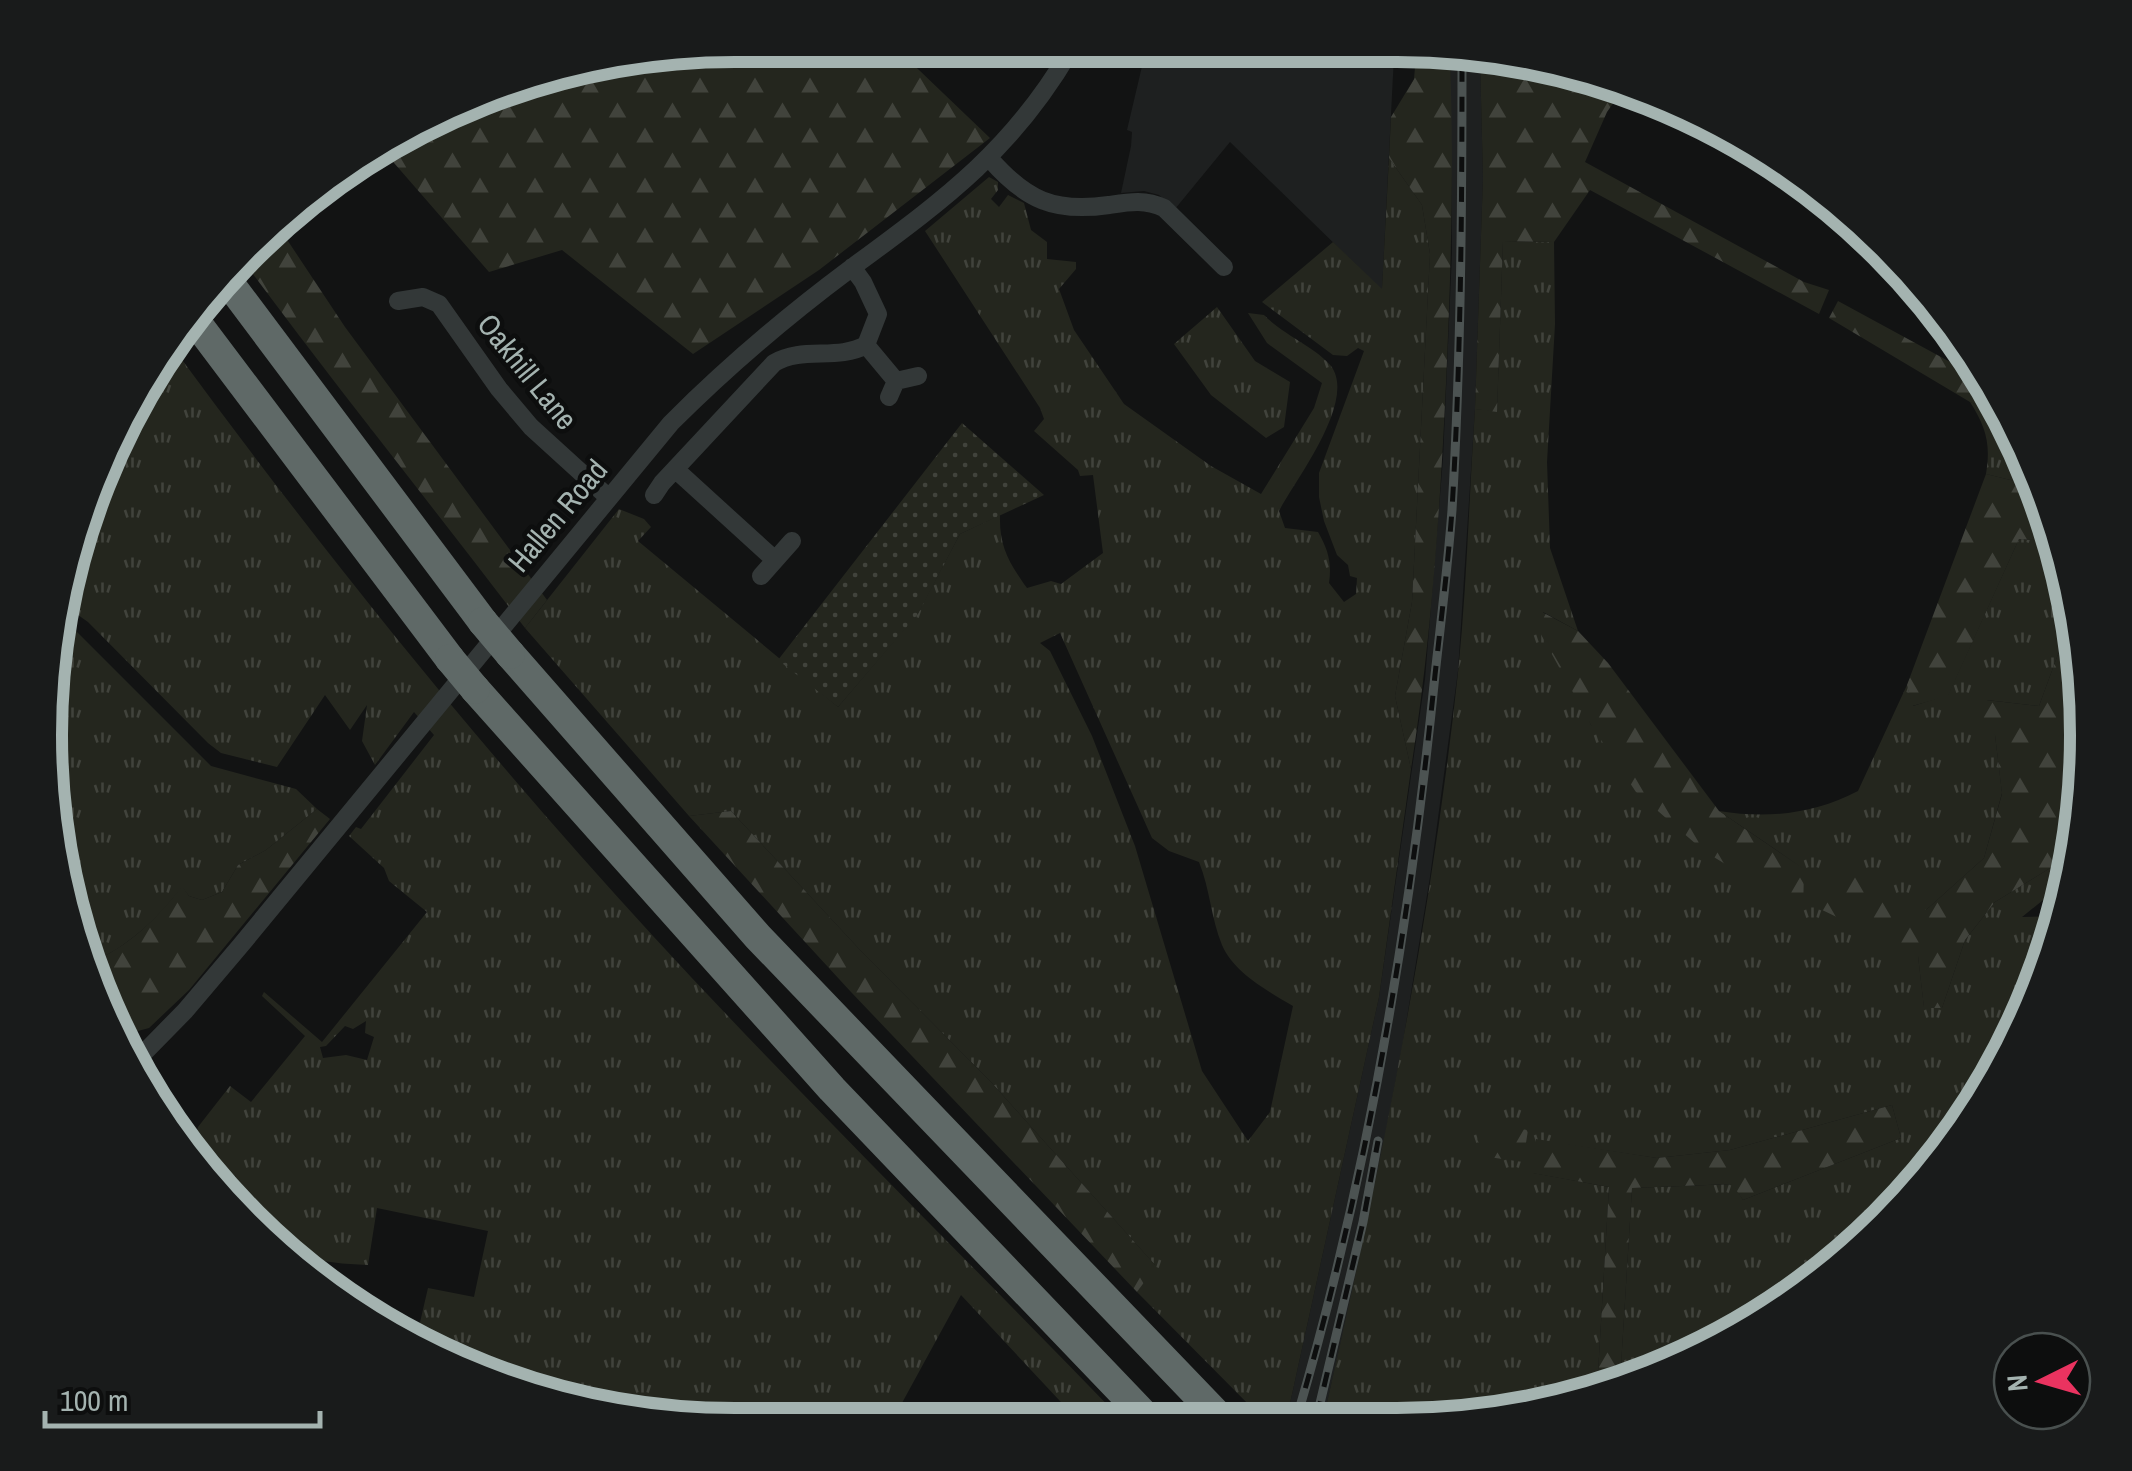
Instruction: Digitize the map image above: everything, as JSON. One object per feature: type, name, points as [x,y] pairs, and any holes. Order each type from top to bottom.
[{"type":"highway","points":[[233,289],[510,654],[758,937],[1210,1408]]},
{"type":"highway","points":[[200,329],[475,689],[807,1062],[1137,1408]]},
{"type":"street","name":"Hallen Road","points":[[143,1053],[241,945],[672,423],[714,381],[990,158],[1022,123],[1062,62]]},
{"type":"street","points":[[990,158],[1024,194],[1040,200],[1088,208],[1142,201],[1164,208],[1224,267]]},
{"type":"street","points":[[852,267],[878,314],[866,346]]},
{"type":"street","name":"Oakhill Lane","points":[[398,301],[423,298],[439,304],[499,390],[531,428],[609,498]]},
{"type":"street","points":[[866,346],[892,389],[918,376]]},
{"type":"street","points":[[654,495],[774,363],[796,354],[846,353],[866,346]]},
{"type":"street","points":[[675,468],[775,560]]},
{"type":"street","points":[[761,576],[792,542]]},
{"type":"shaded area","points":[[1143,62],[1394,62],[1382,290],[1230,142],[1175,209],[1159,195],[1144,191],[1121,193],[1131,146],[1132,132],[1127,130]]},
{"type":"shaded area","points":[[1450,65],[1480,68],[1483,178],[1475,409],[1458,671],[1430,877],[1367,1230],[1326,1408],[1289,1408],[1379,997],[1425,679],[1443,459],[1452,253]]},
{"type":"green space","points":[[911,62],[990,138],[819,270],[693,354],[562,250],[489,272],[390,159],[478,114],[561,85],[604,75],[691,64]]},
{"type":"green space","points":[[1415,63],[1450,65],[1448,342],[1438,528],[1411,769],[1395,696],[1412,602],[1430,254],[1422,205],[1389,158],[1391,117],[1414,79]]},
{"type":"green space","points":[[1480,68],[1528,75],[1613,98],[1616,99],[1585,162],[1804,282],[1829,290],[1819,314],[1590,190],[1554,242],[1503,241],[1497,412],[1475,409],[1483,178]]},
{"type":"green space","points":[[1389,158],[1422,205],[1430,254],[1412,602],[1395,696],[1411,769],[1379,997],[1289,1408],[1252,1408],[1137,1292],[1155,1265],[990,1081],[861,951],[731,811],[689,816],[525,628],[619,509],[644,519],[651,527],[638,541],[838,707],[918,613],[960,534],[1000,515],[1006,554],[1027,588],[1051,581],[1061,584],[1103,553],[1093,475],[1080,476],[1034,431],[1044,419],[1040,408],[925,231],[989,177],[998,182],[998,190],[991,199],[999,207],[1008,195],[1024,203],[1031,230],[1047,242],[1047,259],[1076,262],[1076,269],[1059,289],[1074,330],[1124,404],[1211,466],[1261,494],[1314,408],[1322,383],[1267,343],[1248,313],[1264,315],[1331,366],[1337,381],[1330,419],[1279,511],[1285,528],[1318,532],[1328,556],[1329,583],[1344,602],[1356,594],[1357,578],[1350,576],[1348,565],[1337,555],[1324,521],[1319,473],[1364,351],[1358,348],[1347,356],[1333,355],[1262,302],[1333,242],[1382,289]],"holes":[[[1060,633],[1152,838],[1169,851],[1199,862],[1227,955],[1253,980],[1293,1006],[1270,1112],[1248,1141],[1202,1071],[1135,846],[1092,736],[1050,651],[1040,643]]]},
{"type":"green space","points":[[285,237],[345,327],[547,600],[525,628],[250,270]]},
{"type":"green space","points":[[1503,241],[1554,242],[1555,324],[1547,462],[1550,548],[1578,631],[1543,612],[1591,725],[1804,869],[1719,811],[1790,813],[1825,805],[1858,791],[1907,685],[1913,706],[1948,695],[2019,539],[2041,540],[2063,641],[2039,706],[1987,700],[2002,793],[1984,858],[1926,910],[1918,956],[1924,1007],[1942,1008],[1965,940],[1995,902],[2055,865],[2059,855],[2057,867],[2051,894],[2022,917],[2045,916],[2000,1033],[1956,1109],[1872,1211],[1806,1269],[1733,1318],[1621,1370],[1632,1188],[1733,1184],[1743,1200],[1901,1138],[1892,1105],[1730,1150],[1657,1158],[1537,1140],[1533,1173],[1609,1187],[1598,1378],[1484,1403],[1326,1408],[1384,1139],[1434,860],[1461,640],[1475,409],[1497,411]]},
{"type":"green space","points":[[1838,301],[1959,367],[1983,407],[1970,402],[1829,318]]},
{"type":"green space","points":[[1217,307],[1255,361],[1290,382],[1284,427],[1266,438],[1211,395],[1174,344]]},
{"type":"green space","points":[[180,357],[405,649],[589,866],[768,1058],[1110,1408],[1067,1408],[961,1295],[899,1408],[691,1407],[604,1396],[561,1386],[478,1357],[419,1329],[428,1288],[474,1297],[488,1231],[377,1208],[368,1265],[313,1258],[260,1211],[233,1182],[236,1176],[226,1174],[196,1136],[198,1127],[230,1086],[251,1102],[305,1036],[262,996],[264,992],[322,1042],[427,912],[389,881],[384,868],[349,836],[356,827],[361,829],[434,735],[414,712],[375,765],[362,741],[367,705],[350,730],[325,695],[277,767],[221,753],[74,612],[98,519],[132,438]],"holes":[[[366,1021],[365,1033],[374,1037],[367,1060],[346,1055],[323,1058],[320,1047],[326,1046],[345,1026],[353,1029]]]},
{"type":"green space","points":[[1970,402],[1983,407],[2020,482],[1986,474],[1986,436]]},
{"type":"green space","points":[[962,423],[1044,495],[960,534],[918,614],[838,707],[778,660]]},
{"type":"green space","points":[[1986,474],[2020,482],[2041,540],[2019,539],[1948,696],[1912,706],[1907,685]]},
{"type":"green space","points":[[1542,612],[1578,631],[1608,663],[1719,811],[1804,870],[1803,912],[1704,851],[1636,792],[1591,725],[1538,629]]},
{"type":"green space","points":[[71,626],[211,766],[296,789],[317,809],[266,850],[238,865],[222,892],[202,900],[189,896],[182,887],[141,931],[100,958],[85,910],[68,823],[62,736]]},
{"type":"green space","points":[[2063,641],[2070,736],[2058,861],[1995,902],[1965,940],[1942,1008],[1924,1008],[1918,956],[1818,908],[1840,863],[1926,910],[1984,858],[2002,794],[1995,735],[1975,716],[1986,700],[2039,706]]},
{"type":"green space","points":[[317,809],[330,819],[189,990],[149,1028],[132,1033],[100,958],[141,931],[182,886],[189,896],[202,900],[222,892],[238,865],[266,850]]},
{"type":"green space","points":[[731,811],[861,951],[990,1081],[1156,1266],[1137,1292],[689,816]]},
{"type":"green space","points":[[1892,1105],[1901,1138],[1743,1200],[1732,1184],[1632,1188],[1621,1370],[1598,1378],[1609,1187],[1532,1173],[1536,1139],[1657,1158],[1730,1150]]},
{"type":"green space","points":[[1480,1123],[1528,1130],[1523,1162],[1475,1155]]},
{"type":"railway","points":[[1299,1408],[1365,1142],[1399,956],[1425,769],[1455,453],[1462,66]]},
{"type":"railway","points":[[1319,1408],[1378,1141]]}]
